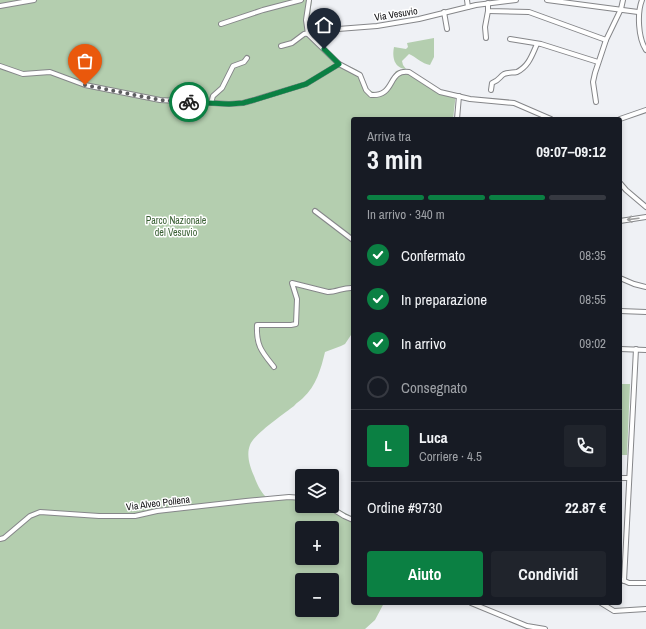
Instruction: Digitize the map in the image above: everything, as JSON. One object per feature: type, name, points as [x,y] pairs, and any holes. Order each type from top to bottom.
[{"type":"street","points":[[0,6],[34,0]]},
{"type":"street","points":[[221,24],[263,10],[301,0]]},
{"type":"street","points":[[309,0],[306,20],[308,34],[318,42],[339,64],[360,75],[366,90],[371,95],[377,96],[383,94],[390,87],[396,76],[404,72],[409,72],[440,92],[470,99],[514,102],[547,117]]},
{"type":"street","points":[[467,0],[468,7]]},
{"type":"street","name":"Via Vesuvio","points":[[281,46],[292,43],[300,37],[323,30],[376,26],[419,19],[488,3],[516,0]]},
{"type":"street","points":[[547,0],[638,12]]},
{"type":"street","points":[[596,102],[593,82],[594,73],[606,40],[621,9],[623,0]]},
{"type":"street","points":[[642,0],[638,12],[642,40],[646,50]]},
{"type":"street","points":[[486,38],[485,27],[488,3]]},
{"type":"street","points":[[488,11],[528,12],[606,40]]},
{"type":"street","points":[[444,12],[447,29]]},
{"type":"street","points":[[318,42],[323,30]]},
{"type":"street","points":[[510,39],[537,44],[598,62]]},
{"type":"street","points":[[491,90],[492,83],[496,82],[503,75],[517,71],[530,61],[537,44]]},
{"type":"street","points":[[211,103],[213,96],[224,86],[233,66],[244,62],[247,58]]},
{"type":"street","points":[[0,66],[23,74],[50,72],[85,85],[160,100],[229,104],[243,103],[306,84],[339,64]]},
{"type":"street","points":[[457,117],[459,96]]},
{"type":"street","points":[[622,118],[646,110]]},
{"type":"street","points":[[622,185],[646,207]]},
{"type":"street","points":[[314,211],[351,239]]},
{"type":"street","points":[[622,221],[646,217]]},
{"type":"street","points":[[622,279],[646,287]]},
{"type":"street","points":[[274,367],[260,351],[256,334],[257,326],[296,324],[297,299],[292,283],[328,292],[334,292],[344,287],[351,288]]},
{"type":"street","points":[[622,311],[646,312]]},
{"type":"street","points":[[622,348],[646,350]]},
{"type":"street","points":[[636,350],[622,580],[629,584],[646,583]]},
{"type":"street","points":[[622,478],[629,478]]},
{"type":"street","name":"Via Alveo Pollena","points":[[0,539],[4,538],[30,516],[40,512],[99,516],[135,516],[157,511],[246,501],[295,497]]},
{"type":"street","points":[[339,513],[351,519]]},
{"type":"street","points":[[476,605],[527,626],[545,629]]},
{"type":"street","points":[[604,605],[614,611],[646,609]]},
{"type":"green space","name":"Parco Nazionale del Vesuvio","points":[[0,0],[312,0],[310,25],[314,33],[332,56],[342,63],[357,70],[361,74],[370,91],[381,92],[388,86],[396,71],[402,70],[413,73],[440,90],[456,93],[453,117],[351,117],[351,335],[345,344],[325,352],[322,365],[308,393],[257,435],[249,449],[248,457],[251,469],[259,487],[266,497],[295,496],[295,513],[339,513],[339,510],[351,516],[351,605],[383,605],[375,620],[365,629],[0,629]]},
{"type":"green space","points":[[434,38],[434,57],[430,65],[409,54],[402,61],[406,69],[399,67],[396,64],[393,55],[394,47],[406,49],[408,47],[407,43]]},
{"type":"green space","points":[[622,384],[630,384],[627,455],[622,455]]},
{"type":"way so far","points":[[85,85],[160,100],[189,102]]},
{"type":"route","points":[[189,102],[229,104],[243,103],[306,84],[318,75],[339,64],[324,49]]}]
